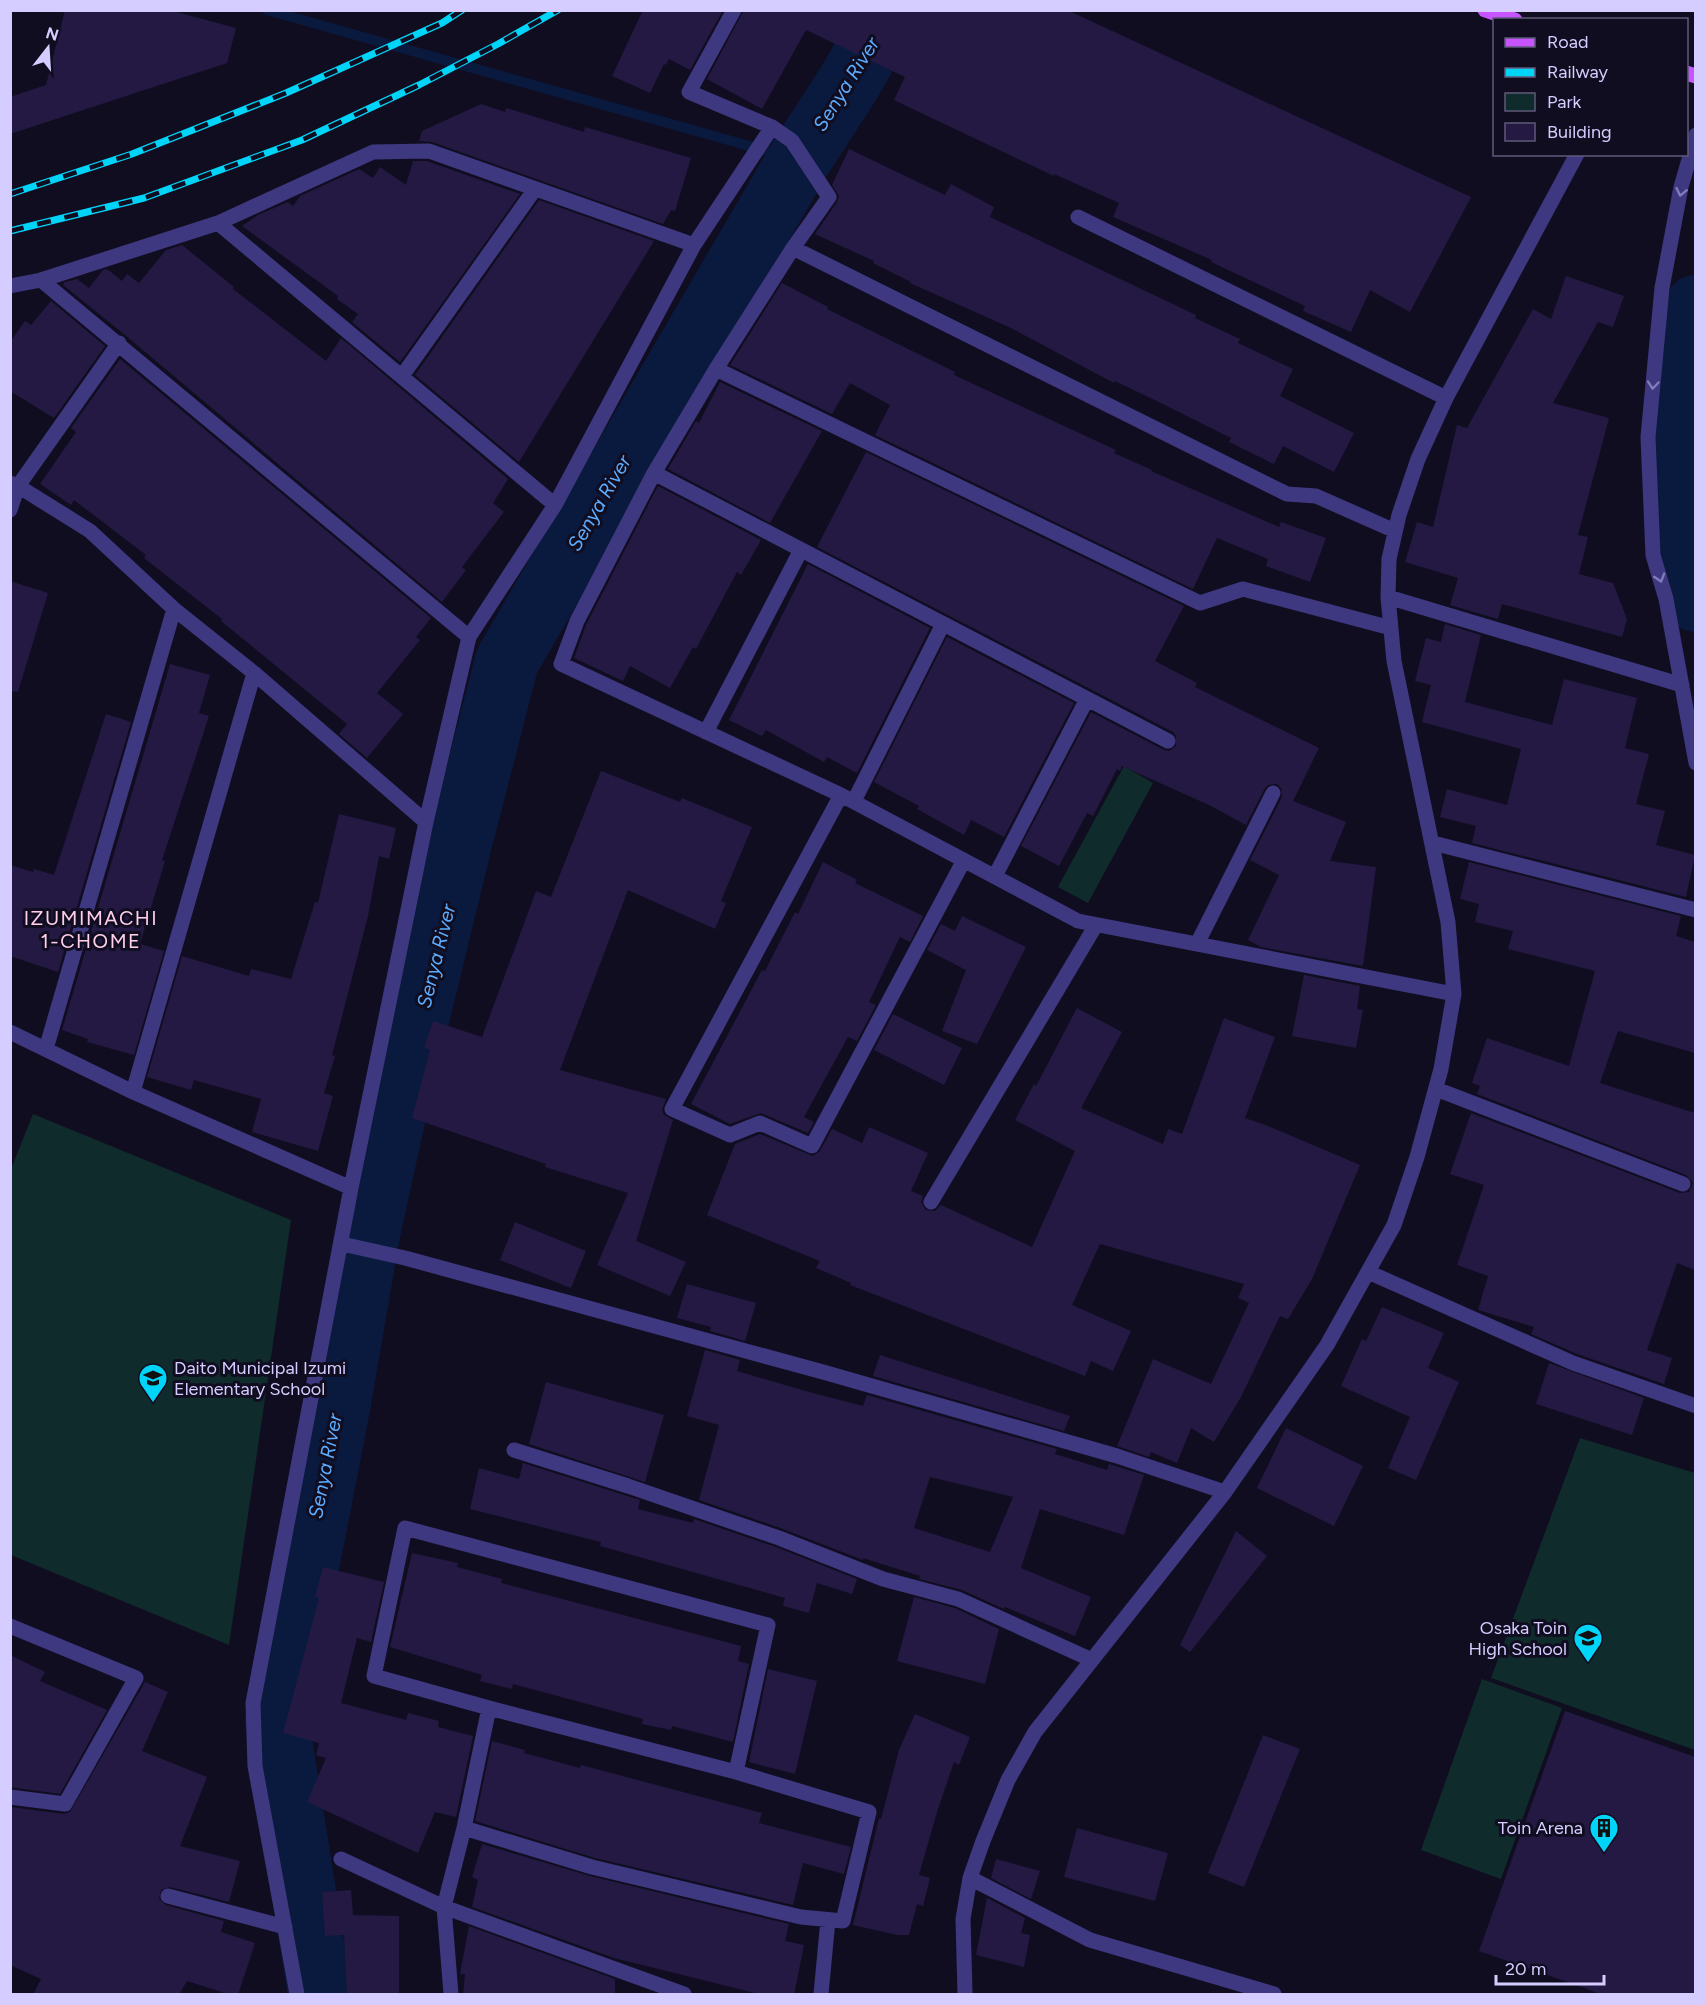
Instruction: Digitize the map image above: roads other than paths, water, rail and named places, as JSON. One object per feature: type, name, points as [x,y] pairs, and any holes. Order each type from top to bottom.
[{"type":"main road","points":[[1485,10],[1509,18]]},
{"type":"street","points":[[734,10],[689,92],[792,141],[829,197],[793,248],[716,369],[654,473],[577,621],[561,664],[848,798],[1078,921],[1454,994]]},
{"type":"street","points":[[297,1995],[255,1766],[253,1703],[351,1188],[426,822],[469,637],[555,505],[694,245],[770,130]]},
{"type":"street","points":[[1695,135],[1662,288],[1648,437],[1653,555],[1666,599],[1695,763]]},
{"type":"street","points":[[10,286],[41,280],[219,223],[373,152],[429,151],[694,245]]},
{"type":"street","points":[[965,1995],[963,1919],[970,1878],[1008,1780],[1035,1732],[1225,1492],[1327,1345],[1394,1225],[1417,1157],[1436,1089],[1454,994],[1448,922],[1394,661],[1388,597],[1389,559],[1395,531],[1418,459],[1446,398],[1576,156]]},
{"type":"street","points":[[402,376],[535,189]]},
{"type":"street","points":[[1078,217],[1446,398]]},
{"type":"street","points":[[219,223],[555,505]]},
{"type":"street","points":[[793,248],[1287,494],[1316,496],[1395,531]]},
{"type":"street","points":[[41,280],[469,637]]},
{"type":"street","points":[[10,510],[14,484],[118,344]]},
{"type":"street","points":[[716,369],[1200,603],[1243,589],[1391,628]]},
{"type":"street","points":[[654,473],[1168,741]]},
{"type":"street","points":[[14,484],[90,531],[174,609],[254,673],[426,822]]},
{"type":"street","points":[[706,732],[801,550]]},
{"type":"street","points":[[1388,597],[1682,685]]},
{"type":"street","points":[[46,1049],[174,609]]},
{"type":"street","points":[[943,624],[848,798],[672,1108],[730,1135],[760,1123],[812,1146],[964,860]]},
{"type":"street","points":[[133,1092],[254,673]]},
{"type":"street","points":[[995,876],[1087,699]]},
{"type":"street","points":[[1197,944],[1273,793]]},
{"type":"street","points":[[1433,843],[1695,910]]},
{"type":"street","points":[[931,1202],[1096,925]]},
{"type":"street","points":[[10,1032],[133,1092],[351,1188]]},
{"type":"street","points":[[1436,1089],[1683,1184]]},
{"type":"street","points":[[342,1244],[405,1258],[800,1366],[1117,1456],[1225,1492]]},
{"type":"street","points":[[1368,1272],[1573,1363],[1695,1406]]},
{"type":"street","points":[[514,1450],[779,1538],[883,1580],[958,1599],[1092,1660]]},
{"type":"street","points":[[464,1828],[592,1867],[801,1917],[843,1921],[869,1812],[736,1772],[374,1676],[405,1528],[768,1625],[736,1772]]},
{"type":"street","points":[[10,1626],[136,1678],[65,1804],[10,1797]]},
{"type":"street","points":[[451,1995],[444,1907],[464,1828],[489,1708]]},
{"type":"street","points":[[341,1859],[444,1907],[678,1994]]},
{"type":"street","points":[[970,1878],[1090,1940],[1274,1995]]},
{"type":"street","points":[[168,1896],[285,1927]]},
{"type":"street","points":[[821,1995],[828,1920]]},
{"type":"waterway","points":[[267,10],[799,160]]},
{"type":"waterway","name":"Senya River","points":[[320,1994],[277,1721],[338,1408],[368,1234],[396,1106],[507,661],[799,160],[847,86],[891,10]]},
{"type":"waterway","points":[[1696,307],[1680,466],[1696,600]]},
{"type":"railway","points":[[10,194],[132,154],[286,93],[442,23],[462,10]]},
{"type":"railway","points":[[10,231],[144,198],[302,140],[419,85],[558,10]]},
{"type":"place","name":"Daito Municipal Izumi Elementary School","points":[[153,1404]]},
{"type":"place","name":"Osaka Toin High School","points":[[1588,1664]]},
{"type":"place","name":"Toin Arena","points":[[1604,1854]]},
{"type":"district","name":"IZUMIMACHI 1-CHOME","points":[[91,930]]}]
